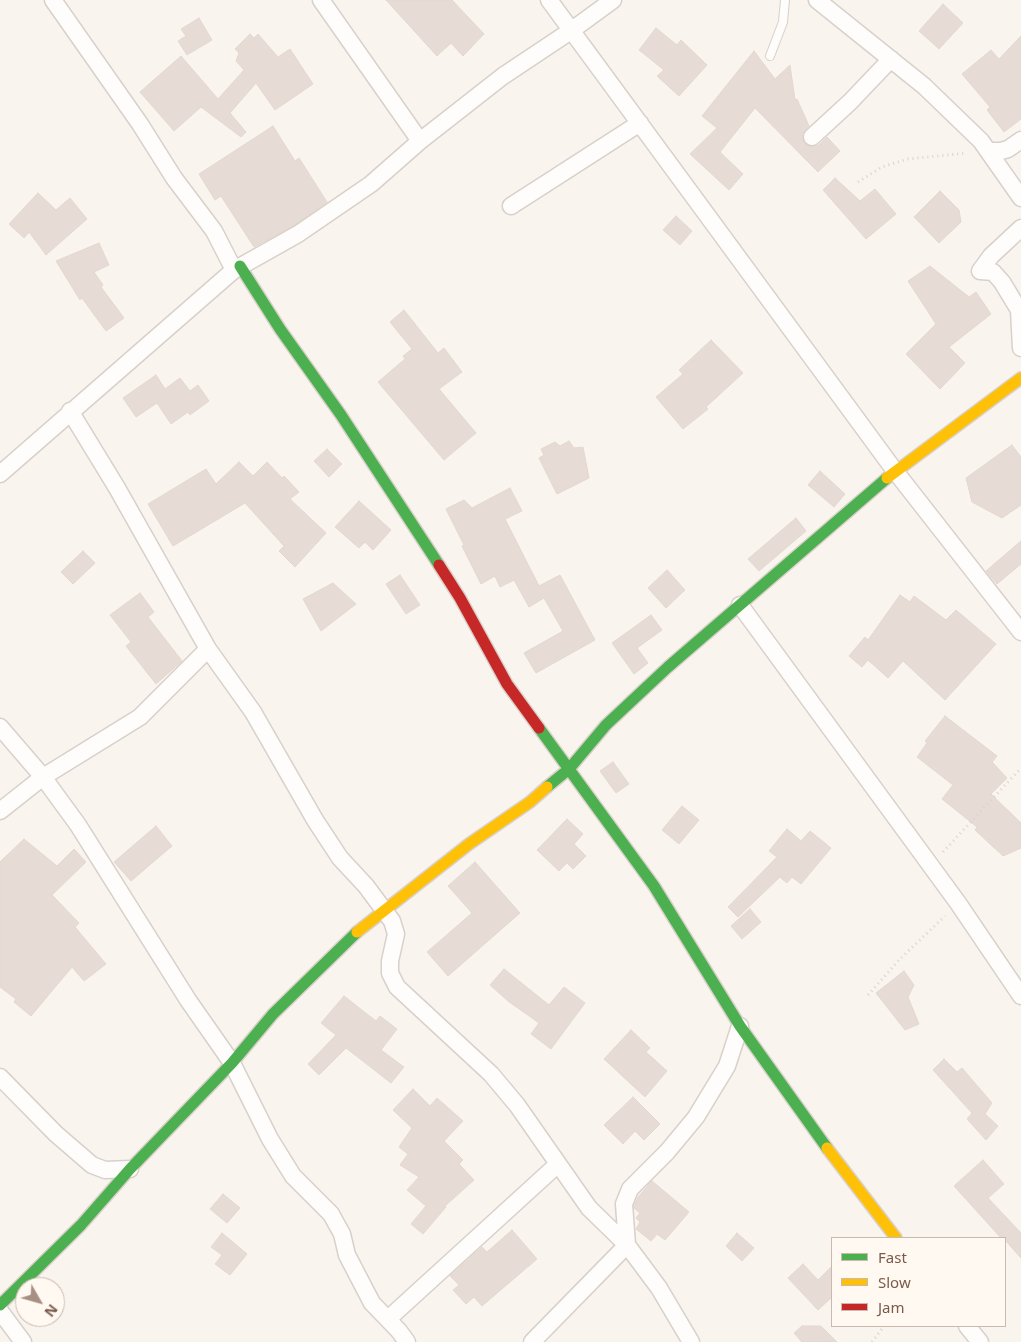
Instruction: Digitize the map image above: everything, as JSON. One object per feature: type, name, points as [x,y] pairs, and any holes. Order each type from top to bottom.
[{"type":"street","points":[[53,0],[140,124],[174,178],[214,231],[237,268],[341,415],[460,598],[507,684],[654,886],[740,1026],[834,1158],[895,1237]]},
{"type":"street","points":[[321,0],[420,142]]},
{"type":"street","points":[[549,0],[895,472],[1021,632]]},
{"type":"street","points":[[0,474],[70,411],[237,268],[298,234],[371,184],[503,76],[613,0]]},
{"type":"street","points":[[818,0],[924,86],[981,141],[1021,198]]},
{"type":"street","points":[[812,138],[891,59]]},
{"type":"street","points":[[511,206],[640,123]]},
{"type":"street","points":[[988,151],[1008,149],[1021,140]]},
{"type":"street","points":[[1021,228],[991,256],[980,271],[993,272],[1002,282],[1019,310],[1021,348]]},
{"type":"street","points":[[0,1305],[81,1226],[130,1169],[232,1063],[279,1008],[358,931],[469,844],[530,802],[569,769],[606,725],[668,667],[895,472],[1021,378]]},
{"type":"street","points":[[70,411],[117,488],[208,649],[253,712],[315,820],[340,858],[366,886],[392,921],[396,934],[390,961],[390,973],[397,987],[491,1074],[516,1105],[589,1208],[627,1245],[659,1288],[691,1342]]},
{"type":"street","points":[[740,605],[931,865],[1021,996]]},
{"type":"street","points":[[0,811],[43,777],[140,717],[208,649]]},
{"type":"street","points":[[0,727],[43,777],[78,825],[188,1000],[232,1063],[270,1139],[293,1176],[331,1214],[342,1234],[348,1255],[372,1302],[407,1342]]},
{"type":"street","points":[[532,1342],[627,1245],[624,1204],[630,1189],[667,1152],[696,1117],[727,1066],[740,1026]]},
{"type":"street","points":[[0,1077],[56,1134],[92,1165],[105,1170],[130,1169]]},
{"type":"street","points":[[388,1319],[558,1164]]},
{"type":"street","points":[[0,1311],[23,1342]]},
{"type":"street","points":[[968,1327],[980,1342]]},
{"type":"lane","points":[[770,56],[783,22],[785,0]]},
{"type":"path","points":[[858,182],[882,167],[908,159],[988,151]]},
{"type":"path","points":[[931,865],[964,832],[1021,768]]},
{"type":"path","points":[[868,995],[900,959],[958,903]]},
{"type":"path","points":[[872,1342],[883,1327]]},
{"type":"building","points":[[386,0],[452,0],[484,34],[463,56],[451,43],[437,56]]},
{"type":"building","points":[[943,4],[963,23],[939,49],[919,31]]},
{"type":"building","points":[[199,18],[212,40],[187,55],[178,41],[186,36],[181,29]]},
{"type":"building","points":[[656,28],[677,45],[681,40],[707,65],[679,96],[657,76],[664,70],[639,50]]},
{"type":"building","points":[[250,34],[254,38],[258,34],[278,57],[290,49],[313,84],[275,110],[256,83],[230,113],[246,132],[241,137],[201,107],[174,131],[140,92],[181,56],[218,99],[244,70],[236,61],[239,53],[235,49]]},
{"type":"building","points":[[1021,36],[1021,119],[1004,132],[987,110],[990,107],[962,74],[991,50],[999,59]]},
{"type":"building","points":[[754,51],[775,79],[790,65],[795,100],[797,99],[809,126],[802,134],[804,143],[815,147],[827,137],[840,151],[818,172],[755,108],[720,152],[743,174],[729,190],[690,154],[717,128],[702,116]]},
{"type":"building","points":[[273,126],[295,161],[299,158],[327,202],[293,226],[254,247],[221,196],[215,200],[199,174]]},
{"type":"building","points":[[835,178],[860,201],[875,189],[896,214],[866,239],[823,190]]},
{"type":"building","points":[[940,191],[959,210],[961,222],[939,243],[914,217]]},
{"type":"building","points":[[38,193],[56,210],[70,198],[87,219],[46,255],[29,232],[24,238],[9,224]]},
{"type":"building","points":[[676,216],[692,231],[680,245],[663,230]]},
{"type":"building","points":[[99,243],[109,265],[94,272],[103,285],[101,287],[124,318],[106,331],[82,298],[80,300],[56,261]]},
{"type":"building","points":[[930,266],[969,297],[976,292],[991,314],[949,347],[965,363],[940,389],[906,354],[936,324],[908,281]]},
{"type":"building","points":[[404,310],[438,353],[444,348],[462,372],[439,389],[476,433],[444,460],[378,382],[405,359],[403,356],[412,349],[390,322]]},
{"type":"building","points":[[711,340],[743,373],[706,407],[708,409],[683,429],[656,397],[683,374],[679,370]]},
{"type":"building","points":[[156,375],[165,389],[180,378],[190,391],[198,385],[209,401],[190,415],[188,412],[171,424],[157,403],[136,417],[123,398]]},
{"type":"building","points":[[569,441],[574,448],[583,447],[589,478],[557,494],[539,458],[544,455],[541,449],[555,442],[560,446]]},
{"type":"building","points":[[1012,445],[1021,457],[1021,505],[1002,518],[972,502],[966,478]]},
{"type":"building","points":[[327,449],[342,464],[329,477],[314,461]]},
{"type":"building","points":[[239,462],[253,476],[267,462],[299,492],[290,499],[326,533],[295,567],[279,551],[284,546],[245,503],[173,546],[148,504],[206,469],[216,484]]},
{"type":"building","points":[[820,471],[845,494],[834,507],[808,485]]},
{"type":"building","points":[[510,488],[522,511],[505,519],[539,586],[560,575],[595,640],[536,673],[524,653],[563,631],[544,598],[529,607],[514,580],[500,587],[495,576],[481,584],[446,509],[464,500],[472,508]]},
{"type":"building","points":[[359,501],[391,530],[373,550],[365,542],[359,548],[335,527]]},
{"type":"building","points":[[796,518],[806,531],[759,571],[748,559]]},
{"type":"building","points":[[1021,541],[1021,564],[997,584],[986,571]]},
{"type":"building","points":[[83,551],[95,563],[73,584],[61,572]]},
{"type":"building","points":[[667,570],[685,590],[666,608],[648,588]]},
{"type":"building","points":[[400,575],[420,605],[406,614],[386,584]]},
{"type":"building","points":[[333,583],[356,604],[321,631],[303,599]]},
{"type":"building","points":[[140,593],[154,612],[148,617],[182,661],[156,684],[126,646],[131,642],[110,615]]},
{"type":"building","points":[[900,595],[910,602],[914,596],[946,620],[956,610],[996,644],[945,700],[903,661],[888,678],[868,660],[862,667],[849,656],[865,637],[868,640]]},
{"type":"building","points":[[651,615],[662,630],[637,648],[648,663],[634,674],[612,643]]},
{"type":"building","points":[[945,716],[997,756],[992,762],[1007,778],[991,794],[1021,823],[1021,848],[1003,856],[975,830],[977,827],[942,799],[953,785],[917,757],[927,743],[925,741]]},
{"type":"building","points":[[613,762],[629,784],[616,793],[600,771]]},
{"type":"building","points":[[682,806],[699,820],[679,844],[662,830]]},
{"type":"building","points":[[567,819],[583,834],[574,844],[586,856],[573,869],[567,863],[559,871],[537,850]]},
{"type":"building","points":[[156,826],[172,846],[131,881],[114,862]]},
{"type":"building","points":[[787,829],[801,841],[810,831],[831,848],[801,884],[792,877],[787,883],[780,877],[738,917],[728,907],[777,857],[769,851]]},
{"type":"building","points":[[24,839],[57,866],[74,849],[86,862],[52,895],[79,923],[75,927],[106,964],[84,981],[72,967],[31,1016],[14,1002],[16,999],[0,987],[0,862]]},
{"type":"building","points":[[475,862],[520,913],[448,976],[427,952],[472,913],[448,886]]},
{"type":"building","points":[[750,909],[761,922],[742,939],[731,926]]},
{"type":"building","points":[[504,969],[549,1005],[564,987],[585,1003],[551,1049],[531,1034],[539,1023],[508,1001],[490,985]]},
{"type":"building","points":[[904,971],[914,985],[908,997],[919,1024],[905,1030],[876,993]]},
{"type":"building","points":[[344,996],[376,1021],[380,1016],[397,1029],[381,1050],[404,1067],[391,1083],[346,1048],[319,1075],[308,1064],[336,1035],[321,1023]]},
{"type":"building","points":[[631,1030],[650,1048],[646,1052],[667,1071],[645,1097],[604,1059]]},
{"type":"building","points":[[944,1059],[957,1072],[962,1068],[992,1103],[985,1114],[998,1126],[986,1140],[967,1119],[972,1113],[933,1070]]},
{"type":"building","points":[[413,1089],[430,1106],[437,1098],[463,1121],[444,1141],[463,1160],[459,1164],[474,1180],[445,1206],[423,1234],[411,1224],[426,1206],[407,1190],[419,1177],[400,1165],[408,1154],[399,1147],[412,1128],[393,1110]]},
{"type":"building","points":[[633,1097],[660,1124],[644,1140],[635,1131],[623,1144],[604,1125]]},
{"type":"building","points":[[983,1160],[1004,1184],[988,1198],[1021,1233],[1021,1258],[1006,1241],[1006,1237],[1000,1237],[954,1186]]},
{"type":"building","points":[[652,1181],[689,1212],[665,1240],[657,1234],[651,1241],[636,1229],[640,1222],[636,1218],[640,1213],[634,1206],[638,1197]]},
{"type":"building","points":[[223,1194],[240,1208],[227,1223],[210,1209]]},
{"type":"building","points":[[512,1230],[537,1259],[482,1306],[474,1297],[466,1304],[453,1290],[459,1285],[450,1276],[482,1247],[487,1252]]},
{"type":"building","points":[[222,1233],[247,1254],[230,1275],[215,1264],[222,1255],[211,1247]]},
{"type":"building","points":[[737,1233],[754,1248],[742,1261],[726,1246]]},
{"type":"building","points":[[803,1264],[818,1280],[831,1267],[831,1298],[818,1310],[788,1278]]},
{"type":"building","points":[[802,1326],[821,1326],[837,1342],[802,1342],[794,1333]]},
{"type":"traffic: fast","points":[[240,266],[280,329],[341,415],[439,565]]},
{"type":"traffic: fast","points":[[547,787],[569,769],[606,725],[668,667],[887,478]]},
{"type":"traffic: fast","points":[[539,728],[654,886],[740,1026],[827,1148]]},
{"type":"traffic: fast","points":[[0,1305],[81,1225],[130,1169],[232,1063],[273,1014],[357,932]]},
{"type":"traffic: slow","points":[[887,478],[1021,378]]},
{"type":"traffic: slow","points":[[357,932],[469,844],[530,802],[547,787]]},
{"type":"traffic: slow","points":[[827,1148],[895,1237]]},
{"type":"traffic: jam","points":[[439,565],[460,598],[507,684],[539,728]]}]
